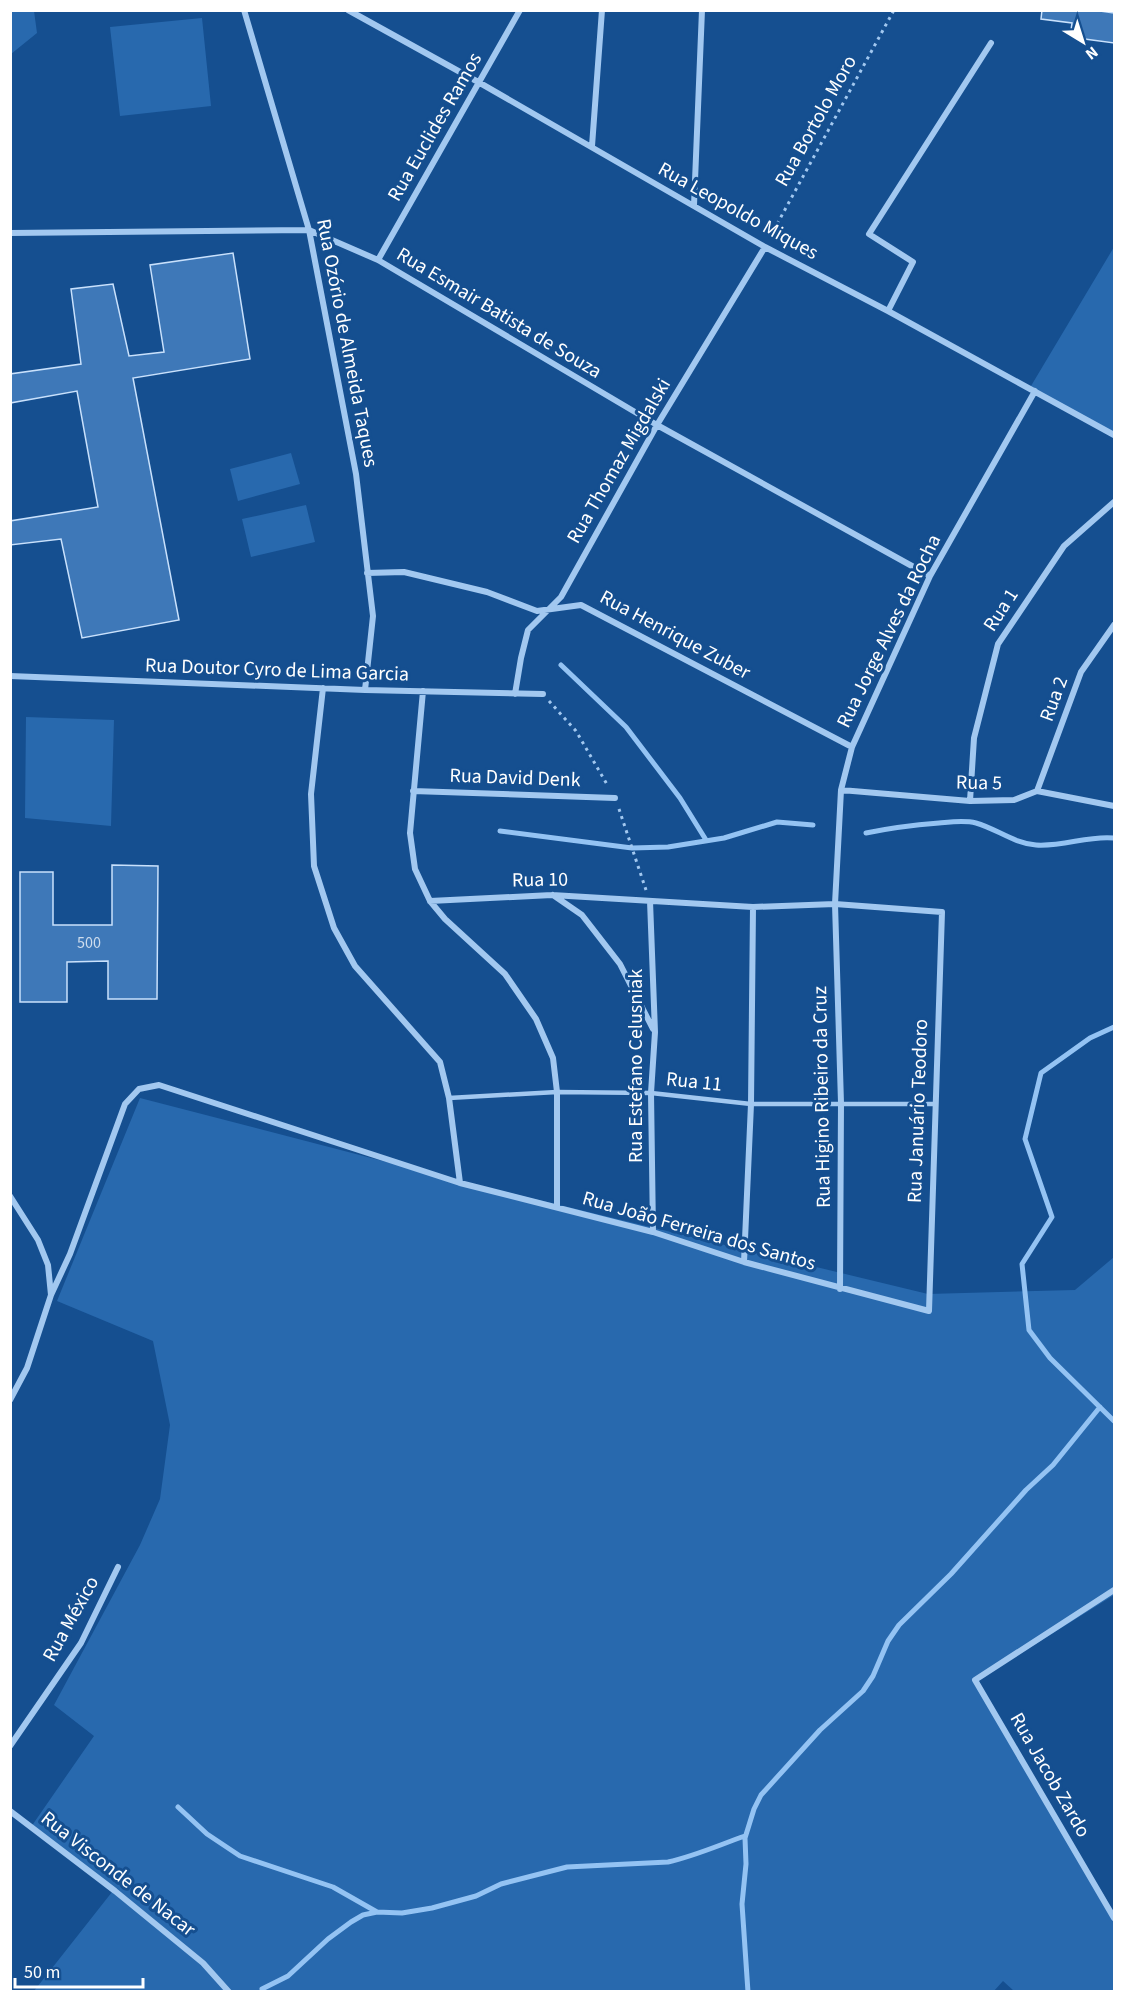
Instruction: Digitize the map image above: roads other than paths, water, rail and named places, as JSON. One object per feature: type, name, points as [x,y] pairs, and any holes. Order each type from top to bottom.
[{"type":"street","name":"Rua Ozório de Almeida Taques","points":[[244,10],[309,230],[356,474],[373,616],[365,690]]},
{"type":"street","name":"Rua Leopoldo Miques","points":[[348,10],[592,146],[765,247],[888,311],[1114,435]]},
{"type":"street","name":"Rua Euclides Ramos","points":[[378,260],[520,10]]},
{"type":"street","points":[[592,146],[602,10]]},
{"type":"street","points":[[694,205],[702,10]]},
{"type":"street","points":[[888,311],[913,262],[869,234],[991,43]]},
{"type":"street","name":"Rua Esmair Batista de Souza","points":[[10,233],[309,230],[378,260],[657,425],[930,576]]},
{"type":"street","name":"Rua Thomaz Migdalski","points":[[515,694],[520,658],[528,630],[561,597],[657,425],[765,247]]},
{"type":"street","name":"Rua Jorge Alves da Rocha","points":[[835,904],[841,790],[852,747],[930,576],[1035,391]]},
{"type":"street","name":"Rua 1","points":[[970,801],[974,738],[998,644],[1064,546],[1114,502]]},
{"type":"street","name":"Rua Henrique Zuber","points":[[367,573],[404,572],[487,592],[537,611],[581,605],[852,747]]},
{"type":"street","name":"Rua 2","points":[[1037,791],[1081,672],[1114,625]]},
{"type":"street","name":"Rua Doutor Cyro de Lima Garcia","points":[[10,676],[423,692],[543,694]]},
{"type":"street","points":[[323,688],[311,794],[314,866],[334,928],[355,966],[440,1062],[449,1098],[460,1183]]},
{"type":"street","points":[[423,692],[410,833],[415,869],[430,901],[445,920],[505,974],[536,1019],[553,1058],[556,1092],[557,1207]]},
{"type":"street","name":"Rua 5","points":[[841,790],[970,801],[1014,800],[1037,791],[1114,806]]},
{"type":"street","name":"Rua David Denk","points":[[413,791],[615,798]]},
{"type":"street","points":[[552,895],[582,915],[620,963],[655,1032]]},
{"type":"street","name":"Rua 10","points":[[430,901],[552,895],[753,907],[835,904],[942,912]]},
{"type":"street","name":"Rua Estefano Celusniak","points":[[650,901],[655,1032],[651,1093],[653,1232]]},
{"type":"street","name":"Rua Higino Ribeiro da Cruz","points":[[835,904],[841,1103],[840,1289]]},
{"type":"street","points":[[744,1262],[751,1104],[753,907]]},
{"type":"street","name":"Rua Januário Teodoro","points":[[929,1311],[942,912]]},
{"type":"street","name":"Rua João Ferreira dos Santos","points":[[51,1295],[70,1254],[125,1104],[139,1089],[159,1085],[460,1183],[653,1232],[744,1262],[929,1311]]},
{"type":"street","points":[[10,1196],[38,1240],[48,1265],[51,1295],[27,1368],[10,1400]]},
{"type":"street","name":"Rua México","points":[[10,1746],[81,1643],[118,1567]]},
{"type":"street","name":"Rua Jacob Zardo","points":[[1114,1590],[975,1680],[1114,1918]]},
{"type":"street","name":"Rua Visconde de Nacar","points":[[10,1811],[115,1891],[203,1963],[229,1992]]},
{"type":"lane","name":"Rua 11","points":[[449,1098],[556,1092],[651,1093],[751,1104],[934,1104]]},
{"type":"waterway","points":[[561,665],[626,727],[680,798],[706,840]]},
{"type":"waterway","points":[[866,833],[962,821],[976,823],[1020,842],[1036,845],[1114,838]]},
{"type":"waterway","points":[[500,831],[632,848],[668,847],[724,838],[777,822],[813,825]]},
{"type":"waterway","points":[[1114,1027],[1090,1038],[1041,1073],[1025,1139],[1052,1217],[1022,1264],[1029,1330],[1050,1358],[1114,1421]]},
{"type":"waterway","points":[[748,1992],[742,1904],[746,1864],[745,1838],[761,1795],[820,1730],[863,1691],[873,1676],[888,1641],[899,1625],[951,1574],[1026,1490],[1053,1465],[1100,1407]]},
{"type":"waterway","points":[[178,1807],[207,1834],[240,1856],[333,1887],[377,1912]]},
{"type":"waterway","points":[[262,1989],[288,1976],[328,1939],[363,1915],[377,1912],[402,1913],[432,1908],[476,1896],[501,1884],[567,1867],[668,1862],[745,1836]]}]
